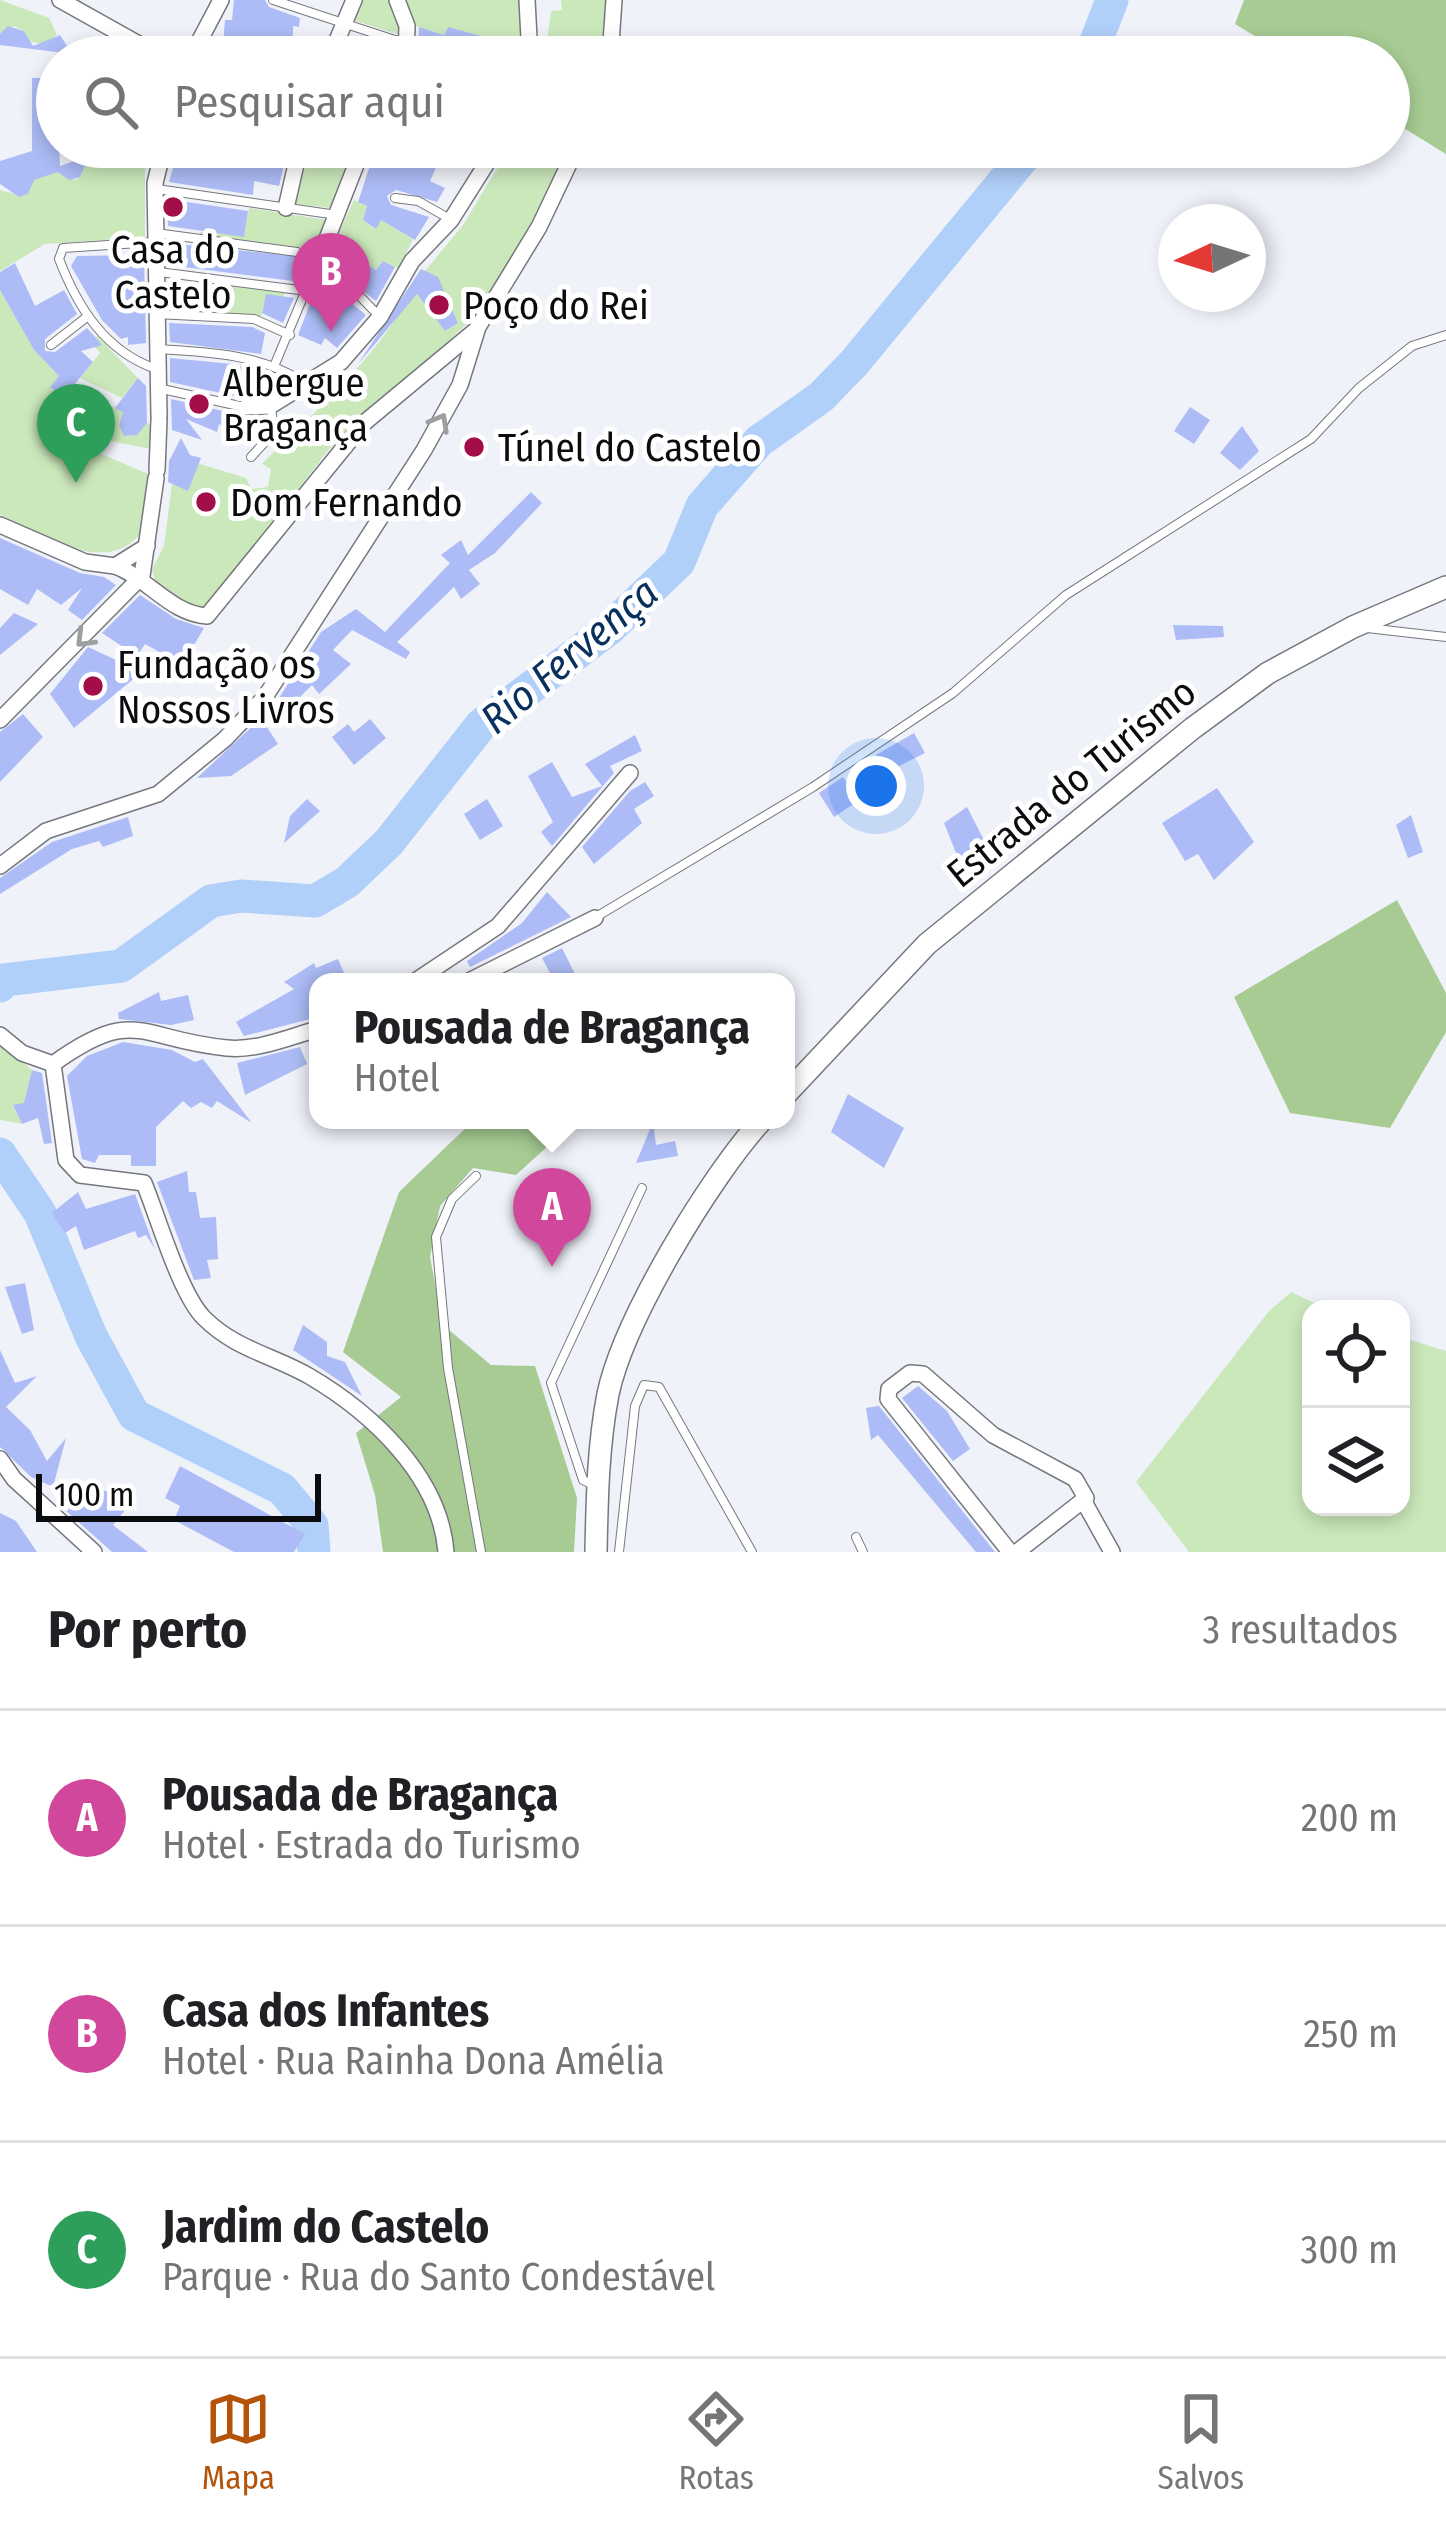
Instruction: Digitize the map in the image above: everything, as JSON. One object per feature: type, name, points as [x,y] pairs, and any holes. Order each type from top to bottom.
[{"type":"street","points":[[61,0],[125,36]]},
{"type":"street","points":[[202,36],[221,0]]},
{"type":"street","points":[[338,36],[354,0]]},
{"type":"street","points":[[398,0],[404,36]]},
{"type":"street","points":[[527,0],[529,36]]},
{"type":"street","points":[[611,36],[614,0]]},
{"type":"street","points":[[0,720],[142,576],[162,389],[154,349],[150,185],[156,168]]},
{"type":"street","points":[[286,208],[296,168]]},
{"type":"street","points":[[316,258],[355,168]]},
{"type":"street","points":[[246,407],[270,406],[341,362],[380,317],[412,261],[451,220],[484,168]]},
{"type":"street","points":[[0,866],[46,831],[158,794],[265,697],[424,450],[460,385],[478,328],[539,227],[567,168]]},
{"type":"street","points":[[0,525],[85,562],[142,576],[183,610],[207,616],[364,423],[478,328]]},
{"type":"street","points":[[116,566],[147,545]]},
{"type":"street","name":"Estrada do Turismo","points":[[795,1084],[927,944],[1268,673],[1353,627],[1446,586]]},
{"type":"street","points":[[428,973],[498,926],[630,772]]},
{"type":"street","points":[[485,973],[595,918]]},
{"type":"street","points":[[53,1064],[94,1034],[129,1027],[248,1048],[309,1031]]},
{"type":"street","points":[[0,1035],[22,1053],[53,1064]]},
{"type":"street","points":[[53,1064],[66,1160],[80,1175],[144,1183],[199,1314],[232,1343],[308,1376],[390,1435],[444,1521],[446,1552]]},
{"type":"street","points":[[596,1552],[597,1487],[609,1392],[631,1328],[677,1246],[756,1129]]},
{"type":"street","points":[[1083,1500],[1013,1552],[888,1399],[889,1389],[910,1373],[922,1373],[994,1435],[1075,1479],[1112,1552]]},
{"type":"street","points":[[0,1459],[76,1540],[94,1552]]},
{"type":"street","points":[[50,1532],[76,1540]]},
{"type":"lane","points":[[273,0],[345,19],[373,36]]},
{"type":"lane","points":[[150,185],[337,215]]},
{"type":"lane","points":[[395,198],[418,202],[451,220]]},
{"type":"lane","points":[[156,369],[128,359],[88,316],[58,259],[63,248],[154,237],[296,252]]},
{"type":"lane","points":[[270,364],[290,335],[316,258],[380,317]]},
{"type":"lane","points":[[154,271],[307,291]]},
{"type":"lane","points":[[154,314],[254,319],[290,335]]},
{"type":"lane","points":[[51,345],[88,316]]},
{"type":"lane","points":[[595,918],[813,787],[953,693],[1066,596],[1311,439],[1359,388],[1412,346],[1446,335]]},
{"type":"lane","points":[[154,349],[223,352],[270,364],[305,383]]},
{"type":"lane","points":[[162,389],[246,407]]},
{"type":"lane","points":[[251,457],[274,432],[270,406]]},
{"type":"lane","points":[[1353,627],[1446,637]]},
{"type":"lane","points":[[476,1176],[452,1199],[436,1237],[448,1368],[482,1552]]},
{"type":"lane","points":[[597,1487],[583,1480],[550,1382],[642,1188]]},
{"type":"lane","points":[[620,1552],[635,1406],[644,1385],[659,1387],[674,1410],[752,1552]]},
{"type":"lane","points":[[856,1537],[862,1552]]},
{"type":"green space","points":[[0,0],[49,18],[57,35],[27,41],[24,31],[14,26],[0,34]]},
{"type":"green space","points":[[359,0],[394,0],[403,36],[353,20]]},
{"type":"green space","points":[[403,0],[522,0],[523,36],[480,36],[448,27],[444,35],[416,26]]},
{"type":"green space","points":[[561,0],[609,0],[606,36],[548,36],[551,11],[562,10]]},
{"type":"green space","points":[[1244,0],[1446,0],[1446,154],[1410,132],[1410,36],[1255,36],[1235,24]]},
{"type":"green space","points":[[82,168],[145,168],[145,237],[45,244],[0,271],[0,190],[24,196],[32,180],[58,172],[76,180]]},
{"type":"green space","points":[[305,168],[346,168],[332,208],[294,204]]},
{"type":"green space","points":[[497,168],[559,168],[534,224],[478,314],[329,449],[207,609],[187,607],[156,584],[152,569],[164,546],[172,484],[188,490],[197,463],[246,478],[251,489],[268,487],[271,469],[262,464],[363,362],[413,289],[445,331],[458,323],[425,271],[463,225]]},
{"type":"green space","points":[[354,200],[367,206],[363,220],[375,229],[381,220],[413,239],[399,269],[383,261],[376,270],[353,256],[347,265],[329,254]]},
{"type":"green space","points":[[249,208],[327,220],[316,250],[199,239],[200,232],[218,233],[219,224],[245,227]]},
{"type":"green space","points":[[203,283],[285,292],[281,305],[264,303],[261,316],[229,315],[229,301],[202,299]]},
{"type":"green space","points":[[0,290],[34,350],[59,376],[50,387],[64,396],[73,386],[123,412],[119,425],[124,436],[137,435],[143,422],[150,424],[151,449],[110,441],[91,431],[85,447],[153,476],[140,534],[125,547],[91,552],[0,515]]},
{"type":"green space","points":[[97,336],[138,378],[122,398],[80,378],[100,353],[90,342]]},
{"type":"green space","points":[[1397,900],[1446,993],[1446,1032],[1390,1128],[1290,1113],[1234,997]]},
{"type":"green space","points":[[0,1043],[32,1070],[26,1103],[13,1106],[22,1124],[0,1120]]},
{"type":"green space","points":[[465,1129],[572,1129],[516,1175],[473,1168],[440,1206],[430,1257],[443,1325],[491,1365],[535,1366],[577,1498],[574,1552],[383,1552],[375,1495],[356,1433],[401,1397],[343,1352],[399,1192]]},
{"type":"green space","points":[[1291,1292],[1308,1300],[1302,1300],[1302,1516],[1410,1516],[1410,1340],[1446,1351],[1446,1552],[1189,1552],[1136,1482],[1269,1311]]},
{"type":"building","points":[[234,0],[265,0],[269,7],[300,18],[299,27],[293,26],[293,36],[224,36],[225,20],[232,20]]},
{"type":"building","points":[[8,26],[24,31],[36,50],[0,45],[0,34]]},
{"type":"building","points":[[419,27],[444,35],[448,27],[481,36],[418,36]]},
{"type":"building","points":[[32,78],[36,78],[36,168],[84,168],[80,177],[69,180],[58,172],[34,180],[28,194],[19,197],[0,184],[0,161],[32,151]]},
{"type":"building","points":[[173,168],[283,168],[279,186],[254,181],[253,195],[169,182]]},
{"type":"building","points":[[369,168],[436,168],[430,181],[445,188],[437,202],[396,190],[387,196],[391,205],[429,217],[415,240],[381,220],[376,229],[363,220],[367,206],[358,202]]},
{"type":"building","points":[[167,199],[248,211],[244,237],[168,226]]},
{"type":"building","points":[[168,243],[309,261],[300,282],[168,265]]},
{"type":"building","points":[[144,255],[146,343],[128,345],[128,337],[121,339],[102,320],[71,266],[77,256]]},
{"type":"building","points":[[352,255],[376,270],[383,261],[395,267],[376,301],[328,264],[333,257],[347,265]]},
{"type":"building","points":[[15,263],[35,306],[64,290],[77,314],[45,339],[45,351],[55,352],[87,328],[102,345],[81,351],[93,362],[64,397],[50,387],[59,376],[34,350],[0,290],[0,272]]},
{"type":"building","points":[[421,269],[438,277],[458,323],[445,331],[417,294],[358,364]]},
{"type":"building","points":[[320,278],[366,315],[337,348],[325,338],[321,345],[298,335]]},
{"type":"building","points":[[169,282],[230,290],[229,309],[169,306]]},
{"type":"building","points":[[266,294],[294,298],[283,323],[262,313]]},
{"type":"building","points":[[169,323],[252,327],[265,333],[261,354],[170,342]]},
{"type":"building","points":[[170,358],[232,364],[267,374],[256,395],[239,397],[170,382]]},
{"type":"building","points":[[138,378],[146,386],[147,423],[137,435],[124,436],[119,425],[123,412],[115,408]]},
{"type":"building","points":[[171,399],[236,414],[265,429],[253,442],[219,424],[217,432],[186,419],[202,440],[172,430]]},
{"type":"building","points":[[1190,407],[1210,420],[1194,444],[1174,431]]},
{"type":"building","points":[[1242,426],[1259,451],[1240,470],[1220,453]]},
{"type":"building","points":[[181,438],[190,455],[201,458],[188,491],[168,482],[169,461]]},
{"type":"building","points":[[531,492],[542,503],[495,553],[469,570],[480,584],[461,599],[454,587],[397,642],[410,652],[406,659],[352,630],[333,650],[351,664],[319,694],[312,685],[287,710],[277,701],[321,632],[356,609],[385,632],[450,563],[441,555],[461,540],[468,555]]},
{"type":"building","points":[[0,538],[116,585],[82,620],[68,610],[82,588],[61,605],[37,589],[28,605],[0,589]]},
{"type":"building","points":[[140,595],[176,619],[204,628],[182,665],[145,644],[137,656],[102,633]]},
{"type":"building","points":[[14,613],[38,624],[0,655],[0,628]]},
{"type":"building","points":[[1173,625],[1223,626],[1224,637],[1176,640]]},
{"type":"building","name":"Fundação os Nossos Livros","points":[[88,647],[129,666],[137,676],[74,728],[50,694]]},
{"type":"building","points":[[23,714],[43,737],[0,782],[0,732]]},
{"type":"building","points":[[261,718],[278,744],[231,776],[197,778]]},
{"type":"building","points":[[370,719],[386,738],[354,765],[332,737],[348,724],[354,732]]},
{"type":"building","points":[[914,733],[925,753],[885,773],[876,755]]},
{"type":"building","points":[[635,735],[642,751],[610,766],[614,773],[552,846],[541,832],[553,822],[528,776],[552,762],[572,797],[602,786],[585,764]]},
{"type":"building","points":[[843,777],[858,801],[834,817],[819,793]]},
{"type":"building","points":[[645,782],[654,796],[634,809],[642,823],[594,864],[582,847],[630,791]]},
{"type":"building","points":[[1217,788],[1254,842],[1214,880],[1198,854],[1185,861],[1162,823]]},
{"type":"building","points":[[307,799],[320,811],[284,843],[290,816]]},
{"type":"building","points":[[487,799],[503,826],[480,840],[464,814]]},
{"type":"building","points":[[967,807],[987,846],[958,858],[944,823]]},
{"type":"building","points":[[1411,815],[1423,852],[1408,858],[1396,825]]},
{"type":"building","points":[[128,817],[133,836],[103,847],[99,841],[72,849],[0,894],[0,878],[52,842]]},
{"type":"building","points":[[547,892],[571,917],[470,967],[467,961],[522,923]]},
{"type":"building","points":[[562,948],[574,973],[550,973],[542,958]]},
{"type":"building","points":[[338,959],[344,973],[309,973],[309,1019],[244,1036],[236,1022],[294,989],[284,982],[314,963],[316,968]]},
{"type":"building","points":[[159,992],[161,1001],[188,995],[194,1020],[171,1025],[119,1019],[118,1013]]},
{"type":"building","points":[[123,1042],[172,1050],[195,1062],[203,1059],[252,1123],[217,1101],[212,1108],[201,1102],[191,1108],[183,1101],[156,1127],[156,1166],[131,1166],[131,1155],[99,1155],[95,1163],[82,1159],[67,1076],[87,1056]]},
{"type":"building","points":[[300,1047],[307,1064],[245,1095],[237,1063]]},
{"type":"building","points":[[32,1070],[42,1073],[52,1143],[44,1144],[38,1118],[22,1124],[13,1105],[24,1103]]},
{"type":"building","points":[[848,1094],[904,1128],[884,1168],[831,1132]]},
{"type":"building","points":[[650,1129],[656,1145],[675,1141],[678,1156],[636,1163]]},
{"type":"building","points":[[187,1171],[189,1192],[196,1192],[200,1218],[216,1217],[218,1259],[207,1260],[211,1278],[194,1280],[157,1182]]},
{"type":"building","points":[[78,1192],[86,1209],[135,1194],[155,1249],[146,1235],[138,1238],[135,1231],[84,1250],[76,1226],[65,1233],[52,1213]]},
{"type":"building","points":[[25,1283],[34,1330],[22,1334],[5,1287]]},
{"type":"building","points":[[303,1325],[327,1342],[327,1356],[345,1362],[362,1396],[293,1350]]},
{"type":"building","points":[[0,1350],[15,1383],[37,1376],[6,1407],[30,1430],[47,1461],[66,1438],[53,1487],[31,1477],[0,1447]]},
{"type":"building","points":[[918,1386],[947,1411],[970,1449],[953,1461],[902,1398]]},
{"type":"building","points":[[878,1406],[995,1552],[976,1552],[878,1435],[871,1440],[866,1408]]},
{"type":"building","points":[[180,1466],[305,1534],[294,1552],[234,1552],[174,1520],[180,1506],[165,1498]]},
{"type":"building","points":[[94,1485],[130,1504],[113,1525],[148,1552],[112,1552],[64,1509],[73,1496],[84,1504]]},
{"type":"building","points":[[0,1513],[16,1521],[37,1552],[0,1552]]},
{"type":"waterway","name":"Rio Fervença","points":[[1098,36],[1112,0]]},
{"type":"waterway","name":"Rio Fervença","points":[[0,986],[4,980],[121,966],[211,901],[241,896],[315,901],[347,882],[389,842],[481,725],[609,629],[679,562],[702,506],[759,441],[821,397],[854,363],[1015,168]]},
{"type":"waterway","name":"Rio Fervença","points":[[0,1154],[40,1213],[91,1336],[134,1415],[282,1489],[312,1525],[314,1552]]},
{"type":"place","name":"Casa do Castelo","points":[[173,207]]},
{"type":"place","name":"Poço do Rei","points":[[439,305]]},
{"type":"place","name":"Casa dos Infantes","points":[[331,332]]},
{"type":"place","name":"Albergue Bragança","points":[[199,404]]},
{"type":"place","name":"Túnel do Castelo","points":[[474,447]]},
{"type":"place","name":"Jardim do Castelo","points":[[76,483]]},
{"type":"place","name":"Dom Fernando","points":[[206,502]]},
{"type":"place","name":"Fundação os Nossos Livros","points":[[93,686]]},
{"type":"place","name":"Pousada de Bragança","points":[[552,1267]]}]
